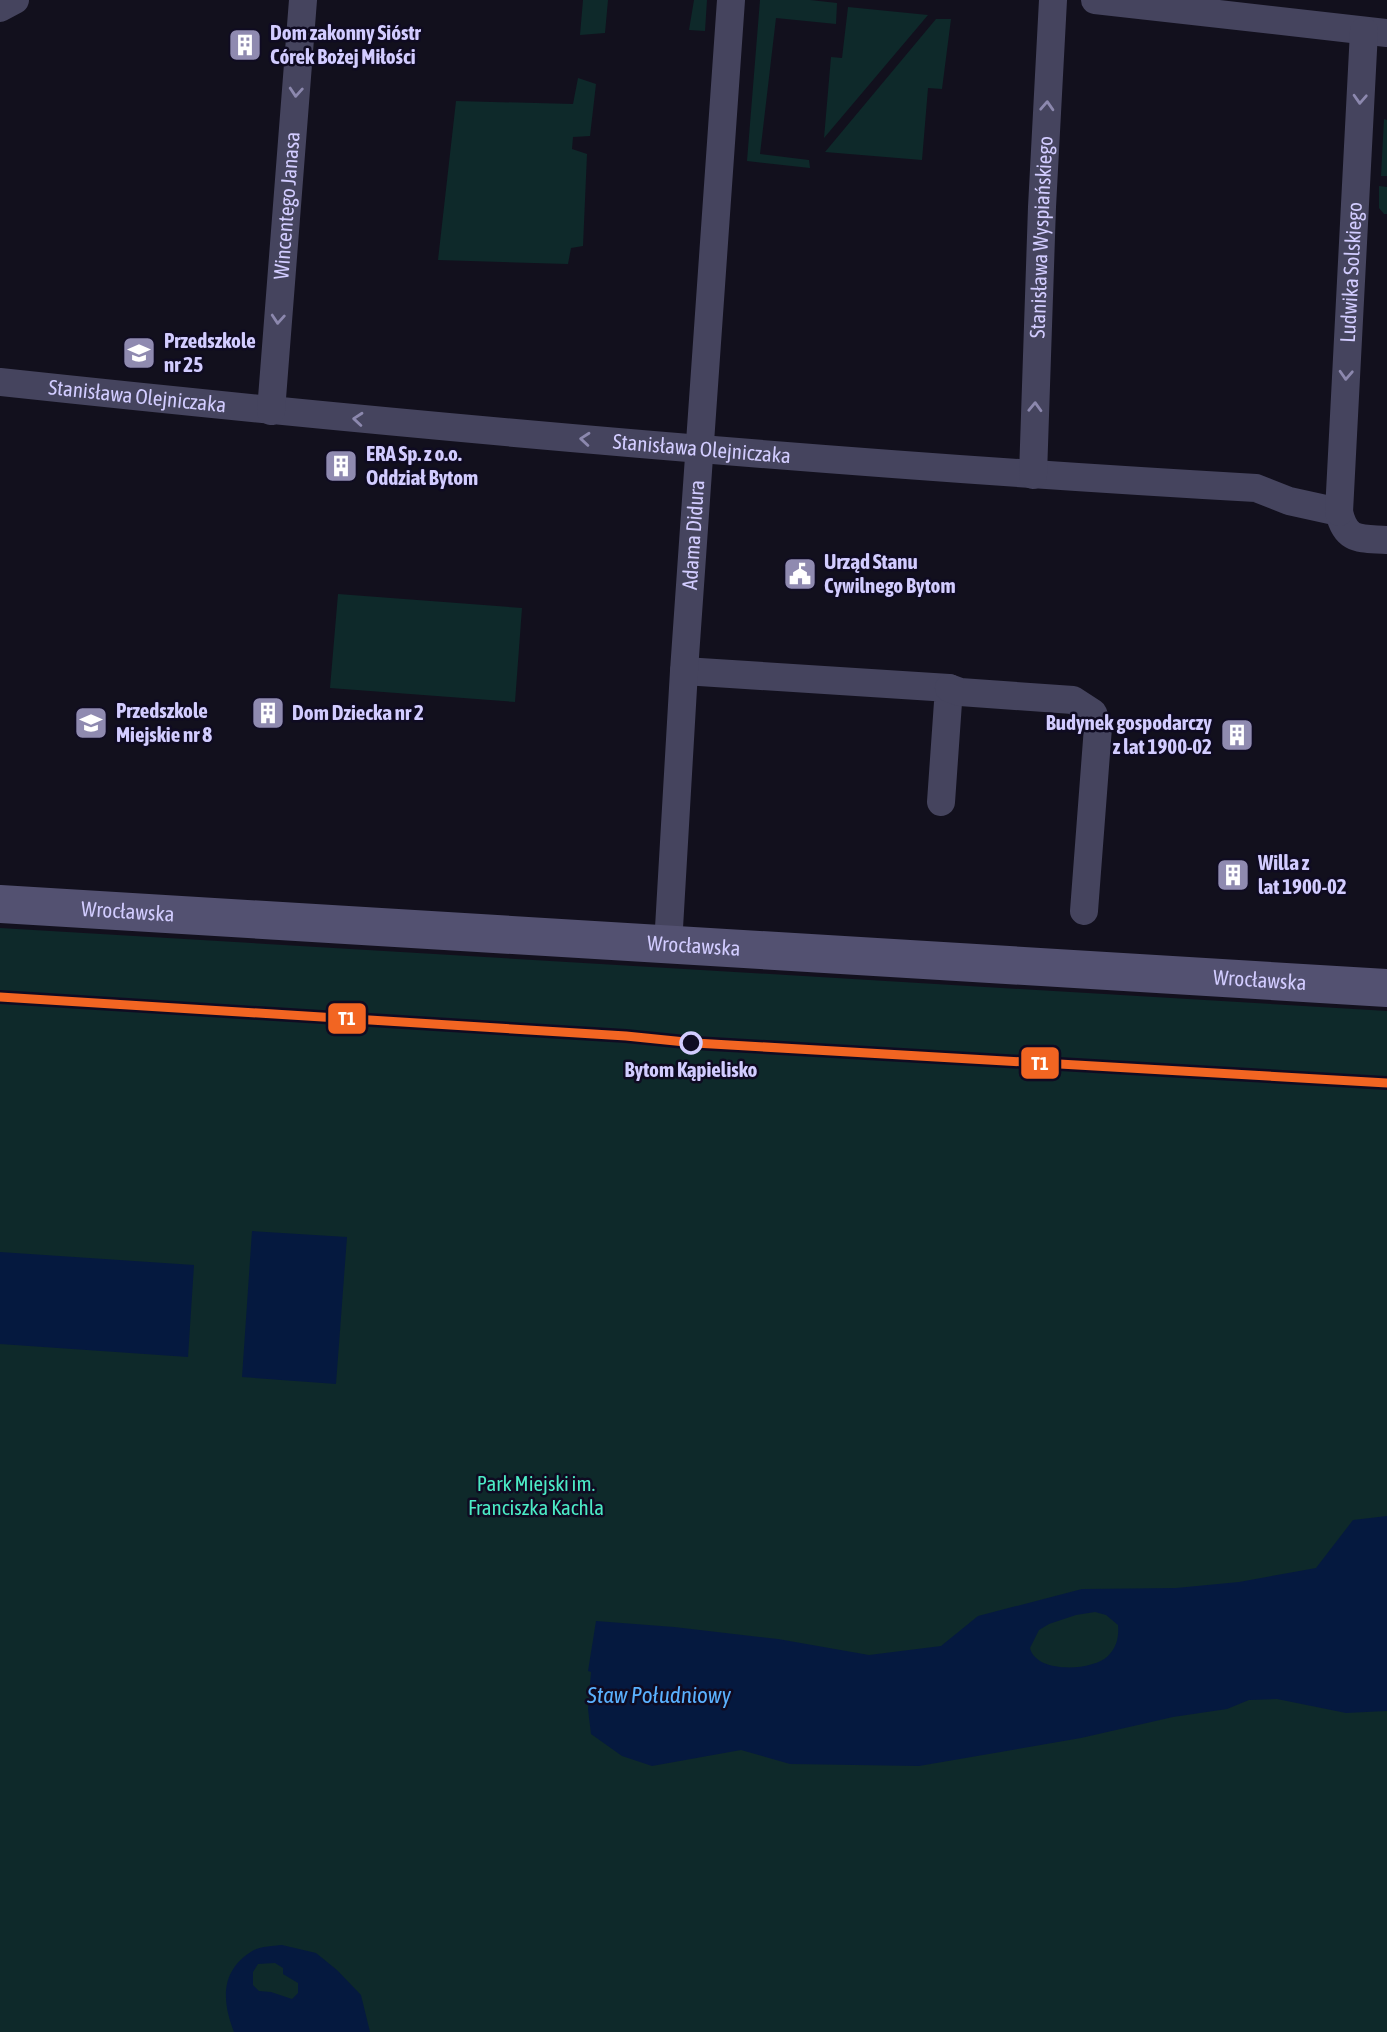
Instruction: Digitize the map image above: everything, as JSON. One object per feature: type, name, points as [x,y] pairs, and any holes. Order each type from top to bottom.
[{"type":"main road","name":"Wrocławska","points":[[0,904],[1387,988]]},
{"type":"street","name":"Wincentego Janasa","points":[[271,411],[303,0]]},
{"type":"street","name":"Adama Didura","points":[[668,945],[684,671],[731,0]]},
{"type":"street","name":"Stanisława Wyspiańskiego","points":[[1033,475],[1042,207],[1053,0]]},
{"type":"street","points":[[1095,0],[1375,32]]},
{"type":"street","name":"Ludwika Solskiego","points":[[1339,513],[1375,32]]},
{"type":"street","name":"Stanisława Olejniczaka","points":[[0,382],[271,411],[701,450],[1033,475],[1256,488],[1289,501],[1339,513]]},
{"type":"street","points":[[1339,513],[1342,526],[1356,538],[1387,540]]},
{"type":"street","points":[[684,671],[1073,699],[1093,713],[1098,727],[1084,911]]},
{"type":"street","points":[[941,802],[949,688]]},
{"type":"green space","points":[[583,0],[608,0],[605,33],[580,35]]},
{"type":"green space","points":[[694,0],[707,0],[705,31],[689,30]]},
{"type":"green space","points":[[760,0],[837,3],[836,24],[776,18],[760,154],[809,160],[810,168],[747,161]]},
{"type":"green space","points":[[848,7],[928,15],[824,138],[831,57],[842,58]]},
{"type":"green space","points":[[936,19],[951,19],[942,89],[928,88],[922,160],[825,152]]},
{"type":"green space","points":[[578,78],[596,84],[590,136],[573,137],[572,149],[587,154],[583,246],[571,248],[568,264],[438,260],[456,101],[573,104]]},
{"type":"green space","points":[[1384,119],[1387,120],[1387,176],[1381,176]]},
{"type":"green space","points":[[1379,186],[1387,187],[1387,214],[1379,208]]},
{"type":"green space","points":[[338,594],[522,608],[515,702],[330,688]]},
{"type":"green space","name":"Park Miejski im. Franciszka Kachla","points":[[0,928],[1387,1011],[1387,2032],[0,2032]]},
{"type":"water","points":[[252,1231],[347,1237],[336,1384],[242,1377]]},
{"type":"water","points":[[0,1252],[194,1265],[188,1357],[0,1344]]},
{"type":"water","name":"Staw Południowy","points":[[1387,1516],[1387,1711],[1346,1713],[1277,1699],[1249,1700],[1227,1709],[919,1766],[790,1764],[741,1750],[652,1766],[622,1756],[591,1734],[588,1709],[591,1672],[588,1671],[596,1621],[778,1639],[869,1655],[941,1646],[978,1616],[1082,1589],[1176,1588],[1239,1582],[1316,1568],[1353,1520]],"holes":[[[1095,1612],[1106,1615],[1118,1625],[1118,1638],[1111,1653],[1101,1661],[1066,1667],[1053,1666],[1034,1656],[1030,1648],[1039,1630],[1049,1624],[1076,1615]]]},
{"type":"water","points":[[282,1945],[316,1953],[337,1970],[361,1995],[370,2032],[234,2032],[226,1997],[227,1986],[235,1966],[254,1950]],"holes":[[[275,1963],[283,1968],[283,1974],[298,1983],[298,1993],[292,1999],[259,1991],[253,1985],[253,1972],[258,1964]]]},
{"type":"transit line","name":"T1","points":[[0,997],[626,1036],[695,1043],[1387,1083]]},
{"type":"place","name":"Dom zakonny Sióstr Córek Bożej Miłości","points":[[245,45]]},
{"type":"place","name":"Przedszkole nr 25","points":[[139,353]]},
{"type":"place","name":"ERA Sp. z o.o. Oddział Bytom","points":[[341,466]]},
{"type":"place","name":"Urząd Stanu Cywilnego Bytom","points":[[800,574]]},
{"type":"place","name":"Dom Dziecka nr 2","points":[[268,713]]},
{"type":"place","name":"Przedszkole Miejskie nr 8","points":[[91,723]]},
{"type":"place","name":"Budynek gospodarczy z lat 1900-02","points":[[1237,735]]},
{"type":"place","name":"Willa z lat 1900-02","points":[[1233,875]]},
{"type":"place","name":"Bytom Kąpielisko","points":[[691,1043]]}]
